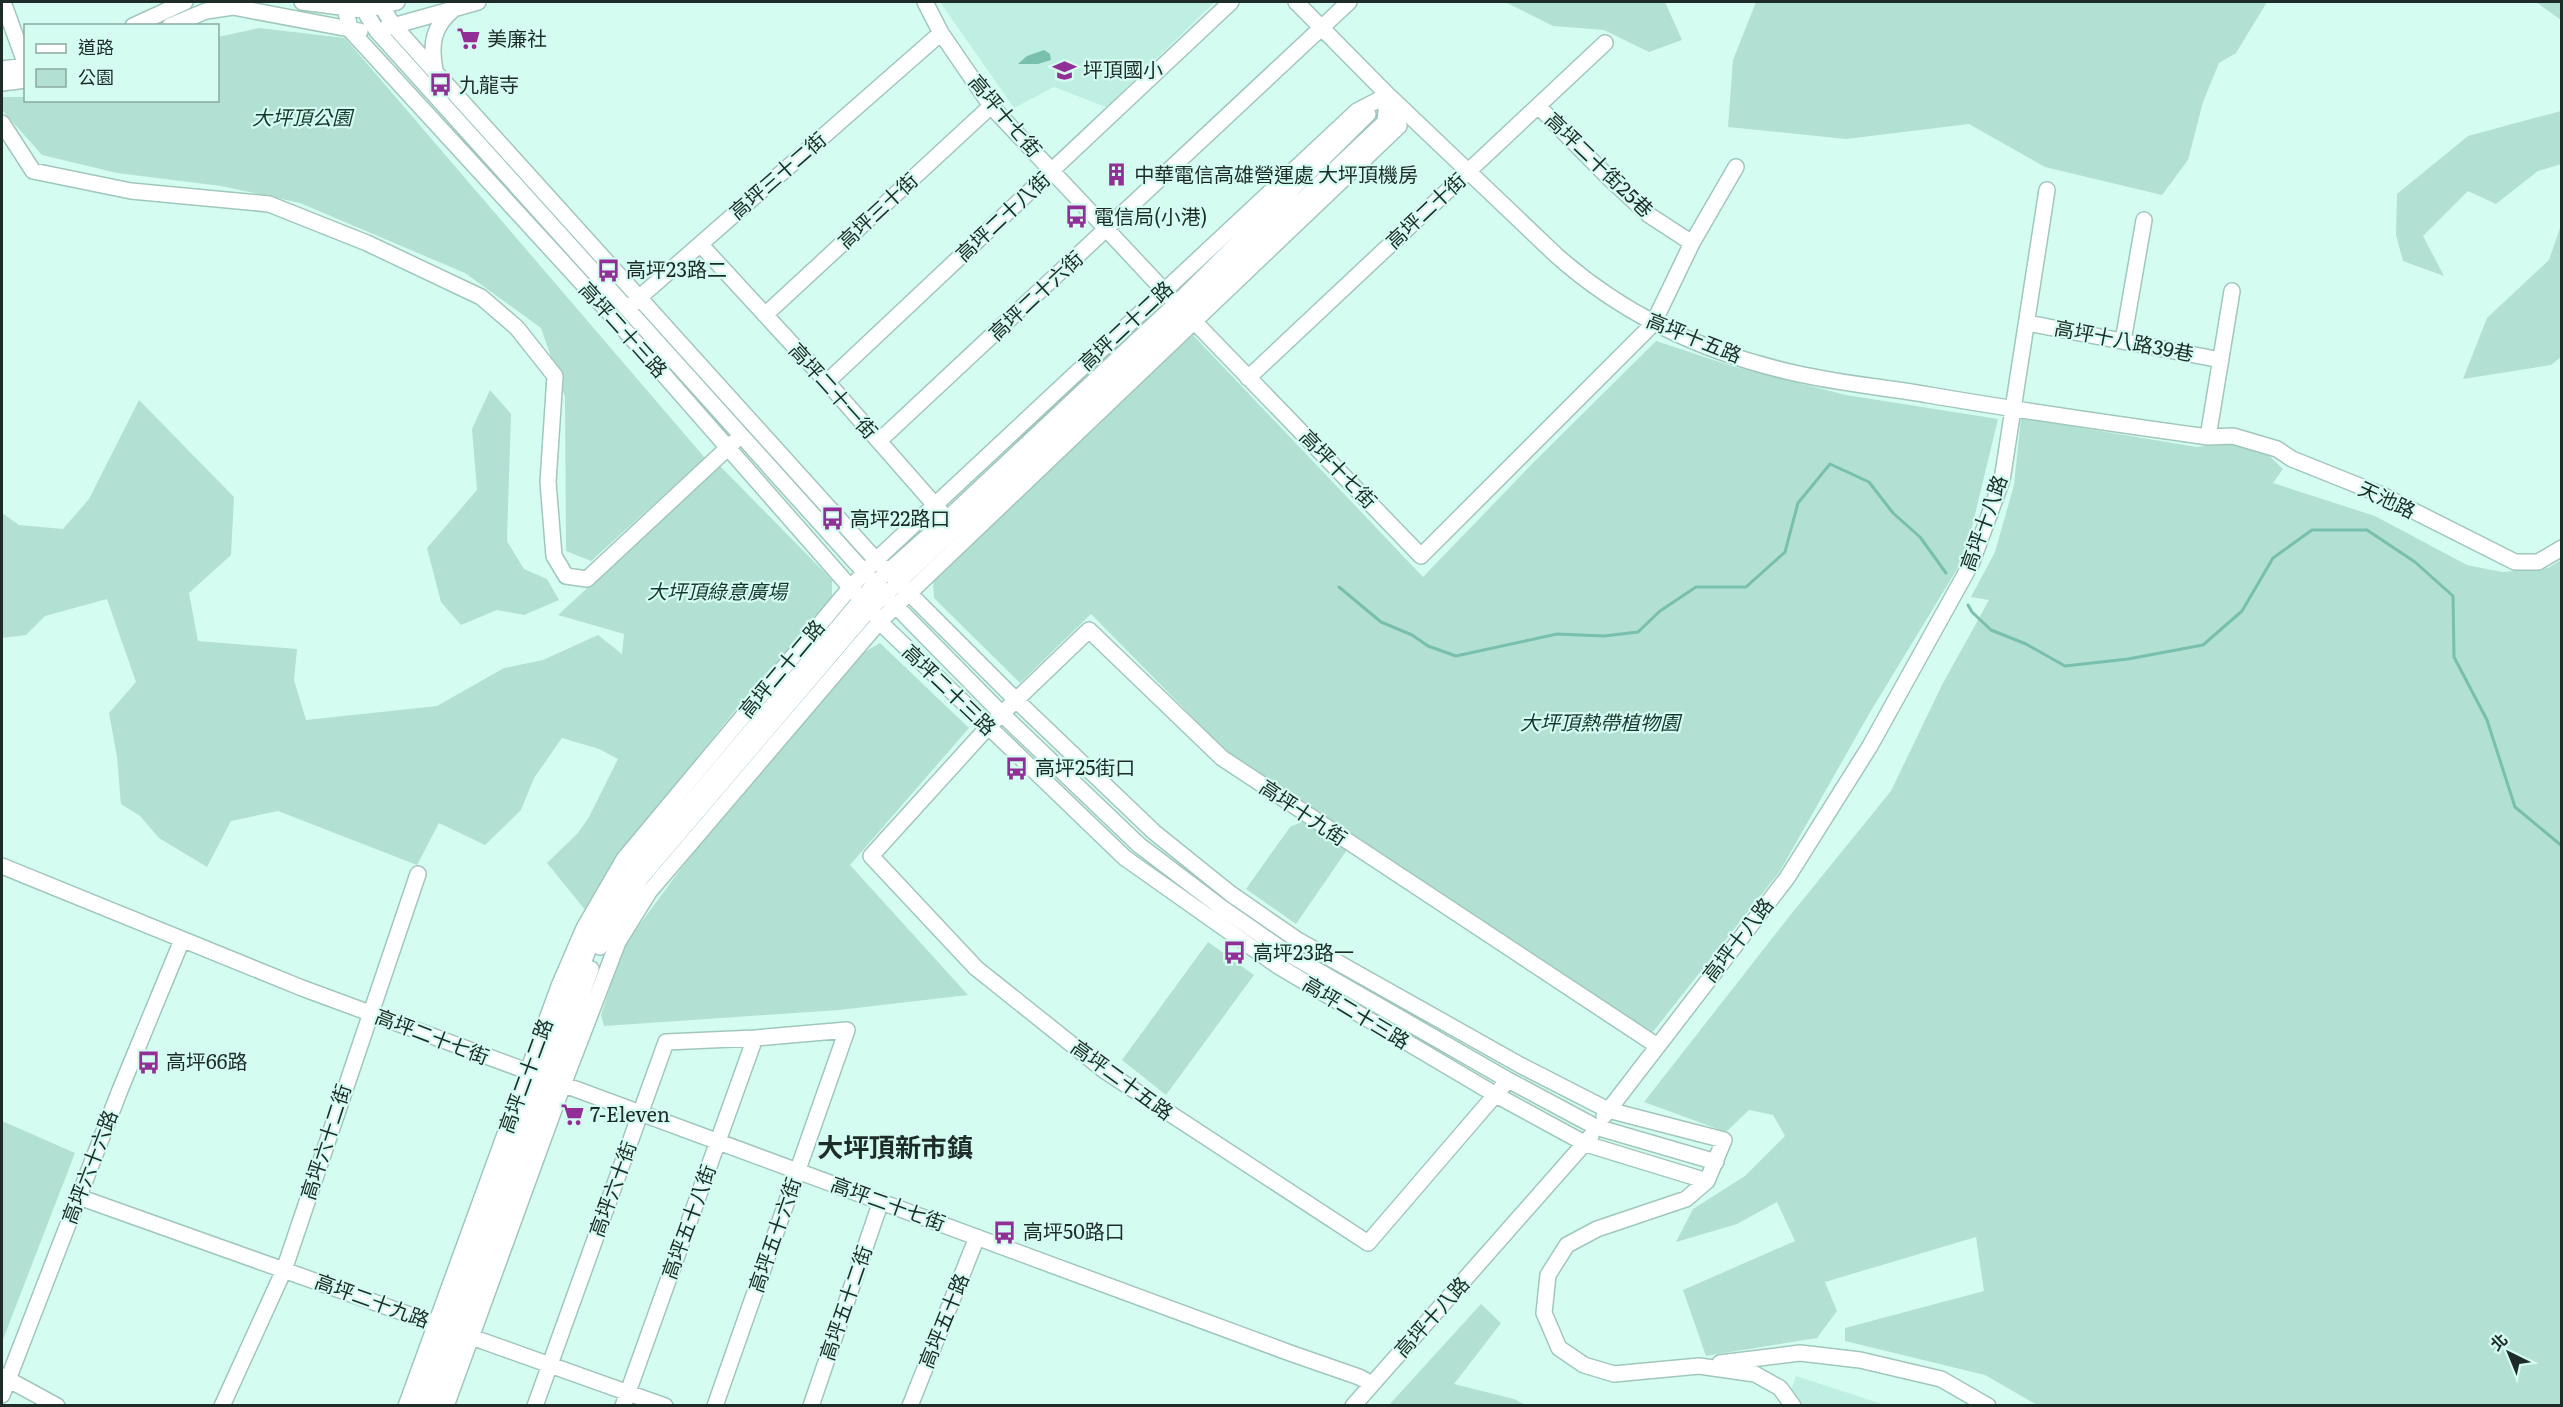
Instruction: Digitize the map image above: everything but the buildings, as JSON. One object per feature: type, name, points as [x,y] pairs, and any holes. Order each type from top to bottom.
[{"type":"street","points":[[3,2],[24,60]]},
{"type":"street","points":[[179,2],[177,23],[206,11],[233,7],[351,31],[377,31],[478,2]]},
{"type":"street","points":[[137,24],[179,2]]},
{"type":"street","points":[[302,2],[364,10],[397,2]]},
{"type":"street","name":"高坪十七街","points":[[925,2],[941,33],[991,106],[1185,313],[1421,556],[1653,324],[1692,243],[1736,167]]},
{"type":"street","name":"高坪二十八街","points":[[827,382],[1231,2]]},
{"type":"street","name":"高坪十五路","points":[[1296,2],[1467,173],[1578,275],[1653,324],[1739,357],[1790,372],[2013,409],[2208,437]]},
{"type":"street","name":"高坪二十六街","points":[[879,441],[1349,2]]},
{"type":"street","name":"高坪二十三路","points":[[381,5],[393,25],[435,70],[634,303]]},
{"type":"street","points":[[435,70],[432,42],[436,27],[457,7]]},
{"type":"street","name":"高坪二十三路","points":[[345,9],[351,31],[615,319],[865,605],[1125,858],[1278,966],[1496,1095],[1586,1144],[1707,1181]]},
{"type":"street","name":"高坪二十三路","points":[[364,10],[377,31],[634,303],[749,430],[892,577],[1154,832],[1231,894],[1296,939],[1520,1065],[1608,1110],[1724,1140],[1716,1162],[1596,1127],[1508,1080],[1287,953],[1222,908],[1139,844],[1002,714],[880,589],[749,430]]},
{"type":"street","name":"高坪三十二街","points":[[615,319],[941,33]]},
{"type":"street","name":"高坪二十街","points":[[1248,378],[1605,43]]},
{"type":"street","points":[[2,69],[24,65]]},
{"type":"street","points":[[2,83],[24,80]]},
{"type":"street","name":"高坪二十二路","points":[[892,577],[935,506],[1357,111],[1388,95]]},
{"type":"street","name":"高坪二十二路","points":[[420,1406],[454,1330],[545,1079],[618,942],[650,892],[865,605],[892,577],[956,529],[1185,313],[1388,95]]},
{"type":"street","name":"高坪二十二路","points":[[432,1406],[454,1330],[545,1079],[592,940],[629,876],[892,577],[956,529],[1185,313],[1399,126],[1388,95]]},
{"type":"street","name":"高坪三十街","points":[[765,315],[991,106]]},
{"type":"street","name":"高坪二十街25巷","points":[[1538,106],[1649,215],[1692,243]]},
{"type":"street","points":[[2,123],[33,171],[131,191],[268,204],[367,243],[481,297],[517,328],[555,376],[549,482],[554,556],[566,576],[587,579],[749,430]]},
{"type":"street","name":"高坪十八路","points":[[1353,1406],[1586,1144],[1656,1045],[1787,878],[1870,746],[1972,562],[2002,480],[2047,190]]},
{"type":"street","points":[[2123,341],[2144,220]]},
{"type":"street","name":"高坪二十一街","points":[[700,244],[827,382],[956,529]]},
{"type":"street","points":[[2208,437],[2232,291]]},
{"type":"street","name":"高坪十八路39巷","points":[[2027,323],[2221,360]]},
{"type":"street","name":"天池路","points":[[2208,437],[2233,436],[2277,449],[2292,459],[2382,495],[2515,562],[2538,562],[2562,548]]},
{"type":"street","name":"高坪十九街","points":[[988,727],[1089,630],[1222,758],[1656,1045]]},
{"type":"street","name":"高坪二十五路","points":[[988,727],[871,856],[976,968],[1105,1071],[1368,1243],[1508,1080]]},
{"type":"street","name":"高坪二十七街","points":[[2,866],[369,1013],[1359,1377],[1372,1384]]},
{"type":"street","name":"高坪六十二街","points":[[222,1406],[284,1270],[369,1013],[418,874]]},
{"type":"street","name":"高坪六十六路","points":[[2,1395],[4,1378],[182,940]]},
{"type":"street","name":"高坪六十街","points":[[535,1406],[666,1042],[755,1038],[847,1030]]},
{"type":"street","name":"高坪五十六街","points":[[715,1406],[847,1030]]},
{"type":"street","name":"高坪五十八街","points":[[625,1399],[755,1038]]},
{"type":"street","points":[[1716,1162],[1707,1181],[1686,1198],[1596,1229],[1567,1245],[1548,1275],[1544,1313],[1558,1348],[1584,1365],[1614,1374],[1800,1353],[1860,1360],[1941,1379],[1988,1406]]},
{"type":"street","name":"高坪二十九路","points":[[79,1197],[550,1363],[625,1399],[665,1406]]},
{"type":"street","name":"高坪五十二街","points":[[810,1406],[881,1201]]},
{"type":"street","name":"高坪五十路","points":[[910,1406],[977,1237]]},
{"type":"street","name":"高坪二十二路","points":[[406,1406],[454,1330]]},
{"type":"street","name":"高坪二十二路","points":[[447,1406],[454,1330]]},
{"type":"street","points":[[1699,1366],[1755,1374],[1780,1388],[1793,1406]]},
{"type":"street","points":[[4,1378],[57,1406]]},
{"type":"shaded area","name":"坪頂國小","points":[[940,2],[1215,2],[1106,107],[1054,87],[1014,108]]},
{"type":"shaded area","points":[[1044,50],[1050,54],[1051,60],[1038,64],[1018,64],[1027,56]]},
{"type":"shaded area","points":[[1796,1376],[1885,1405],[1785,1406]]},
{"type":"green space","points":[[1505,2],[1665,2],[1682,40],[1649,52],[1604,30],[1553,26]]},
{"type":"green space","points":[[1756,2],[2267,2],[2236,53],[2219,63],[2203,102],[2188,160],[2162,195],[2045,167],[1969,124],[1846,139],[1728,127],[1733,60]]},
{"type":"green space","points":[[2536,2],[2561,2],[2561,20]]},
{"type":"green space","name":"大坪頂公園","points":[[259,28],[345,38],[705,458],[591,561],[566,551],[565,397],[541,328],[465,273],[300,203],[221,186],[117,173],[42,155],[2,110],[2,97],[24,97],[24,102],[219,102],[219,37]]},
{"type":"green space","points":[[2561,111],[2561,164],[2538,171],[2496,204],[2468,191],[2423,236],[2444,276],[2403,261],[2396,235],[2397,194],[2468,136]]},
{"type":"green space","points":[[2561,225],[2561,357],[2551,365],[2463,379],[2487,318],[2549,260]]},
{"type":"green space","name":"大坪頂熱帶植物園","points":[[1192,334],[1423,577],[1533,463],[1656,341],[1732,366],[1846,395],[1998,419],[1965,556],[1869,714],[1780,871],[1652,1033],[1226,751],[1091,614],[1020,683],[934,598],[933,578]]},
{"type":"green space","points":[[490,390],[511,414],[507,541],[524,569],[547,579],[559,600],[524,615],[497,610],[461,625],[441,602],[427,548],[477,490],[472,429]]},
{"type":"green space","name":"大坪頂綠意廣場","points":[[139,400],[234,497],[231,555],[189,593],[198,641],[297,649],[294,680],[306,720],[437,706],[504,668],[543,660],[598,635],[622,654],[624,634],[558,615],[720,466],[832,580],[832,599],[764,683],[757,683],[628,844],[586,911],[547,863],[578,833],[589,817],[618,759],[599,749],[562,738],[534,778],[521,810],[485,845],[439,823],[417,865],[278,811],[231,821],[207,867],[159,838],[140,816],[121,804],[117,757],[109,713],[136,682],[107,599],[45,616],[26,635],[2,638],[2,513],[19,525],[63,529],[89,499]]},
{"type":"green space","points":[[2021,418],[2197,447],[2227,443],[2263,450],[2283,469],[2273,483],[2375,516],[2467,565],[2502,572],[2548,568],[2561,560],[2561,1405],[2037,1405],[1985,1375],[1845,1341],[1845,1328],[1984,1291],[1976,1237],[1825,1282],[1837,1311],[1817,1338],[1706,1356],[1683,1290],[1795,1241],[1777,1202],[1737,1224],[1676,1242],[1693,1209],[1745,1176],[1785,1136],[1773,1115],[1749,1110],[1726,1132],[1644,1102],[1891,791],[1942,685],[1989,600],[1971,597],[1995,552],[2014,485]]},
{"type":"green space","points":[[880,643],[969,728],[850,865],[968,995],[839,1010],[604,1026],[601,1015],[623,947],[683,866],[823,694],[858,656]]},
{"type":"green space","points":[[1304,821],[1347,850],[1296,924],[1246,889],[1290,827]]},
{"type":"green space","points":[[1208,942],[1254,975],[1166,1095],[1122,1060]]},
{"type":"green space","points":[[2,1121],[75,1153],[2,1342]]},
{"type":"green space","points":[[1481,1304],[1501,1323],[1454,1384],[1514,1399],[1525,1405],[1389,1405]]},
{"type":"waterway","points":[[1339,587],[1381,622],[1412,635],[1428,646],[1456,656],[1557,634],[1604,636],[1638,632],[1660,611],[1696,587],[1746,587],[1785,552],[1798,503],[1830,464],[1869,482],[1893,513],[1920,537],[1946,573]]},
{"type":"waterway","points":[[1968,605],[1991,630],[2026,644],[2065,666],[2128,659],[2203,645],[2242,611],[2273,558],[2312,530],[2367,530],[2415,562],[2453,596],[2454,657],[2487,720],[2515,807],[2562,846]]},
{"type":"place","name":"美廉社","points":[[469,39]]},
{"type":"place","name":"坪頂國小","points":[[1065,70]]},
{"type":"place","name":"九龍寺","points":[[441,85]]},
{"type":"place","name":"中華電信高雄營運處 大坪頂機房","points":[[1116,175]]},
{"type":"place","name":"電信局(小港)","points":[[1076,217]]},
{"type":"place","name":"高坪23路二","points":[[608,270]]},
{"type":"place","name":"高坪22路口","points":[[832,519]]},
{"type":"place","name":"高坪25街口","points":[[1017,768]]},
{"type":"place","name":"高坪23路一","points":[[1235,953]]},
{"type":"place","name":"高坪66路","points":[[148,1062]]},
{"type":"place","name":"7-Eleven","points":[[572,1115]]},
{"type":"place","name":"高坪50路口","points":[[1005,1232]]},
{"type":"district","name":"大坪頂新市鎮","points":[[895,1148]]}]
